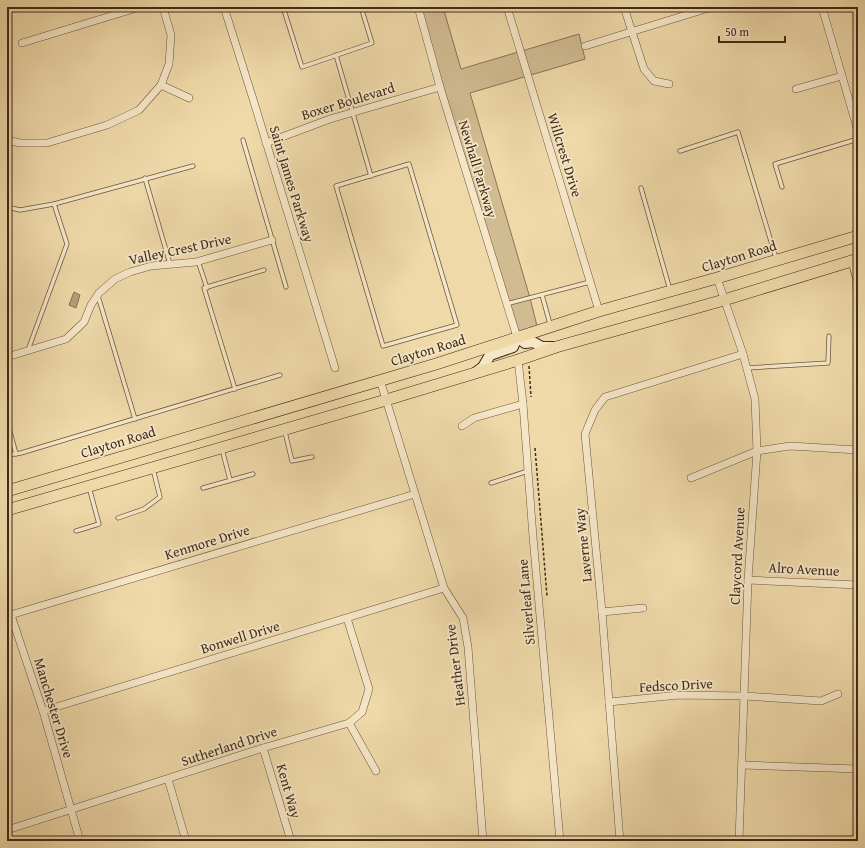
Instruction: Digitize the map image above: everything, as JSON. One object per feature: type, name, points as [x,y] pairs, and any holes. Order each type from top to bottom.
[{"type":"main road","name":"Clayton Road","points":[[7,491],[436,364],[599,311],[858,236]]},
{"type":"main road","points":[[7,510],[386,400],[556,347],[724,300],[854,260]]},
{"type":"main road","points":[[475,373],[483,367],[490,355],[513,347],[517,337],[525,343],[534,342],[542,347],[556,347]]},
{"type":"street","points":[[22,43],[140,7]]},
{"type":"street","points":[[7,140],[20,143],[47,143],[107,125],[139,110],[161,85],[169,64],[171,35],[163,7]]},
{"type":"street","name":"Saint James Parkway","points":[[224,7],[334,368]]},
{"type":"street","name":"Newhall Parkway","points":[[418,7],[440,87],[517,337]]},
{"type":"street","name":"Willcrest Drive","points":[[507,7],[599,311]]},
{"type":"street","points":[[624,7],[644,69],[654,81],[669,84]]},
{"type":"street","points":[[585,46],[712,7]]},
{"type":"street","points":[[822,7],[858,131]]},
{"type":"street","points":[[796,90],[842,76]]},
{"type":"street","points":[[161,85],[189,98]]},
{"type":"street","name":"Boxer Boulevard","points":[[266,143],[352,112],[440,87]]},
{"type":"street","name":"Valley Crest Drive","points":[[7,357],[66,339],[84,322],[91,306],[106,286],[115,279],[130,272],[151,266],[198,261],[272,240]]},
{"type":"street","name":"Claycord Avenue","points":[[717,278],[743,354],[755,399],[757,451],[748,580],[739,841]]},
{"type":"street","name":"Laverne Way","points":[[620,841],[602,612],[585,434],[595,410],[605,397],[743,354]]},
{"type":"street","name":"Silverleaf Lane","points":[[518,360],[560,841]]},
{"type":"street","name":"Heather Drive","points":[[380,380],[444,588],[463,618],[468,647],[483,841]]},
{"type":"street","points":[[462,426],[474,418],[523,404]]},
{"type":"street","points":[[691,478],[757,451],[790,446],[858,450]]},
{"type":"street","name":"Kenmore Drive","points":[[9,615],[415,494]]},
{"type":"street","name":"Alro Avenue","points":[[748,580],[858,585]]},
{"type":"street","name":"Bonwell Drive","points":[[43,711],[444,588]]},
{"type":"street","points":[[602,612],[643,608]]},
{"type":"street","name":"Manchester Drive","points":[[9,615],[43,711],[80,841]]},
{"type":"street","name":"Sutherland Drive","points":[[7,830],[263,748],[349,723],[362,712],[369,689],[347,618]]},
{"type":"street","name":"Fedsco Drive","points":[[609,702],[679,695],[745,696],[821,701],[838,694]]},
{"type":"street","points":[[349,723],[376,771]]},
{"type":"street","name":"Kent Way","points":[[263,748],[291,841]]},
{"type":"street","points":[[742,765],[858,769]]},
{"type":"street","points":[[168,779],[186,841]]},
{"type":"lane","points":[[283,7],[302,67],[372,43],[361,7]]},
{"type":"lane","points":[[336,55],[370,176]]},
{"type":"lane","points":[[680,151],[738,132],[777,260]]},
{"type":"lane","points":[[782,187],[775,164],[858,139]]},
{"type":"lane","points":[[243,140],[286,286]]},
{"type":"lane","points":[[409,164],[456,325],[383,346],[336,186],[370,176],[409,164]]},
{"type":"lane","points":[[7,207],[20,210],[54,204],[193,166]]},
{"type":"lane","points":[[145,178],[170,264]]},
{"type":"lane","points":[[641,188],[671,291]]},
{"type":"lane","points":[[27,352],[68,244],[54,204]]},
{"type":"lane","points":[[854,260],[858,368]]},
{"type":"lane","points":[[198,261],[208,288]]},
{"type":"lane","points":[[235,389],[204,288],[264,270]]},
{"type":"lane","points":[[506,304],[590,282]]},
{"type":"lane","points":[[542,294],[550,326]]},
{"type":"lane","points":[[98,295],[135,419]]},
{"type":"lane","points":[[747,368],[828,363],[829,336]]},
{"type":"lane","points":[[7,455],[16,454],[280,375]]},
{"type":"lane","points":[[7,421],[16,454]]},
{"type":"lane","points":[[284,429],[292,462],[312,457]]},
{"type":"lane","points":[[221,448],[230,480]]},
{"type":"lane","points":[[118,518],[144,509],[160,497],[152,468]]},
{"type":"lane","points":[[491,482],[528,471]]},
{"type":"lane","points":[[203,488],[252,474]]},
{"type":"lane","points":[[76,531],[98,524],[89,486]]},
{"type":"lane","points":[[7,601],[9,615]]},
{"type":"shaded area","points":[[418,7],[443,7],[461,69],[579,34],[585,59],[470,93],[538,330],[517,337]]},
{"type":"shaded area","points":[[74,292],[80,295],[76,308],[69,305]]}]
